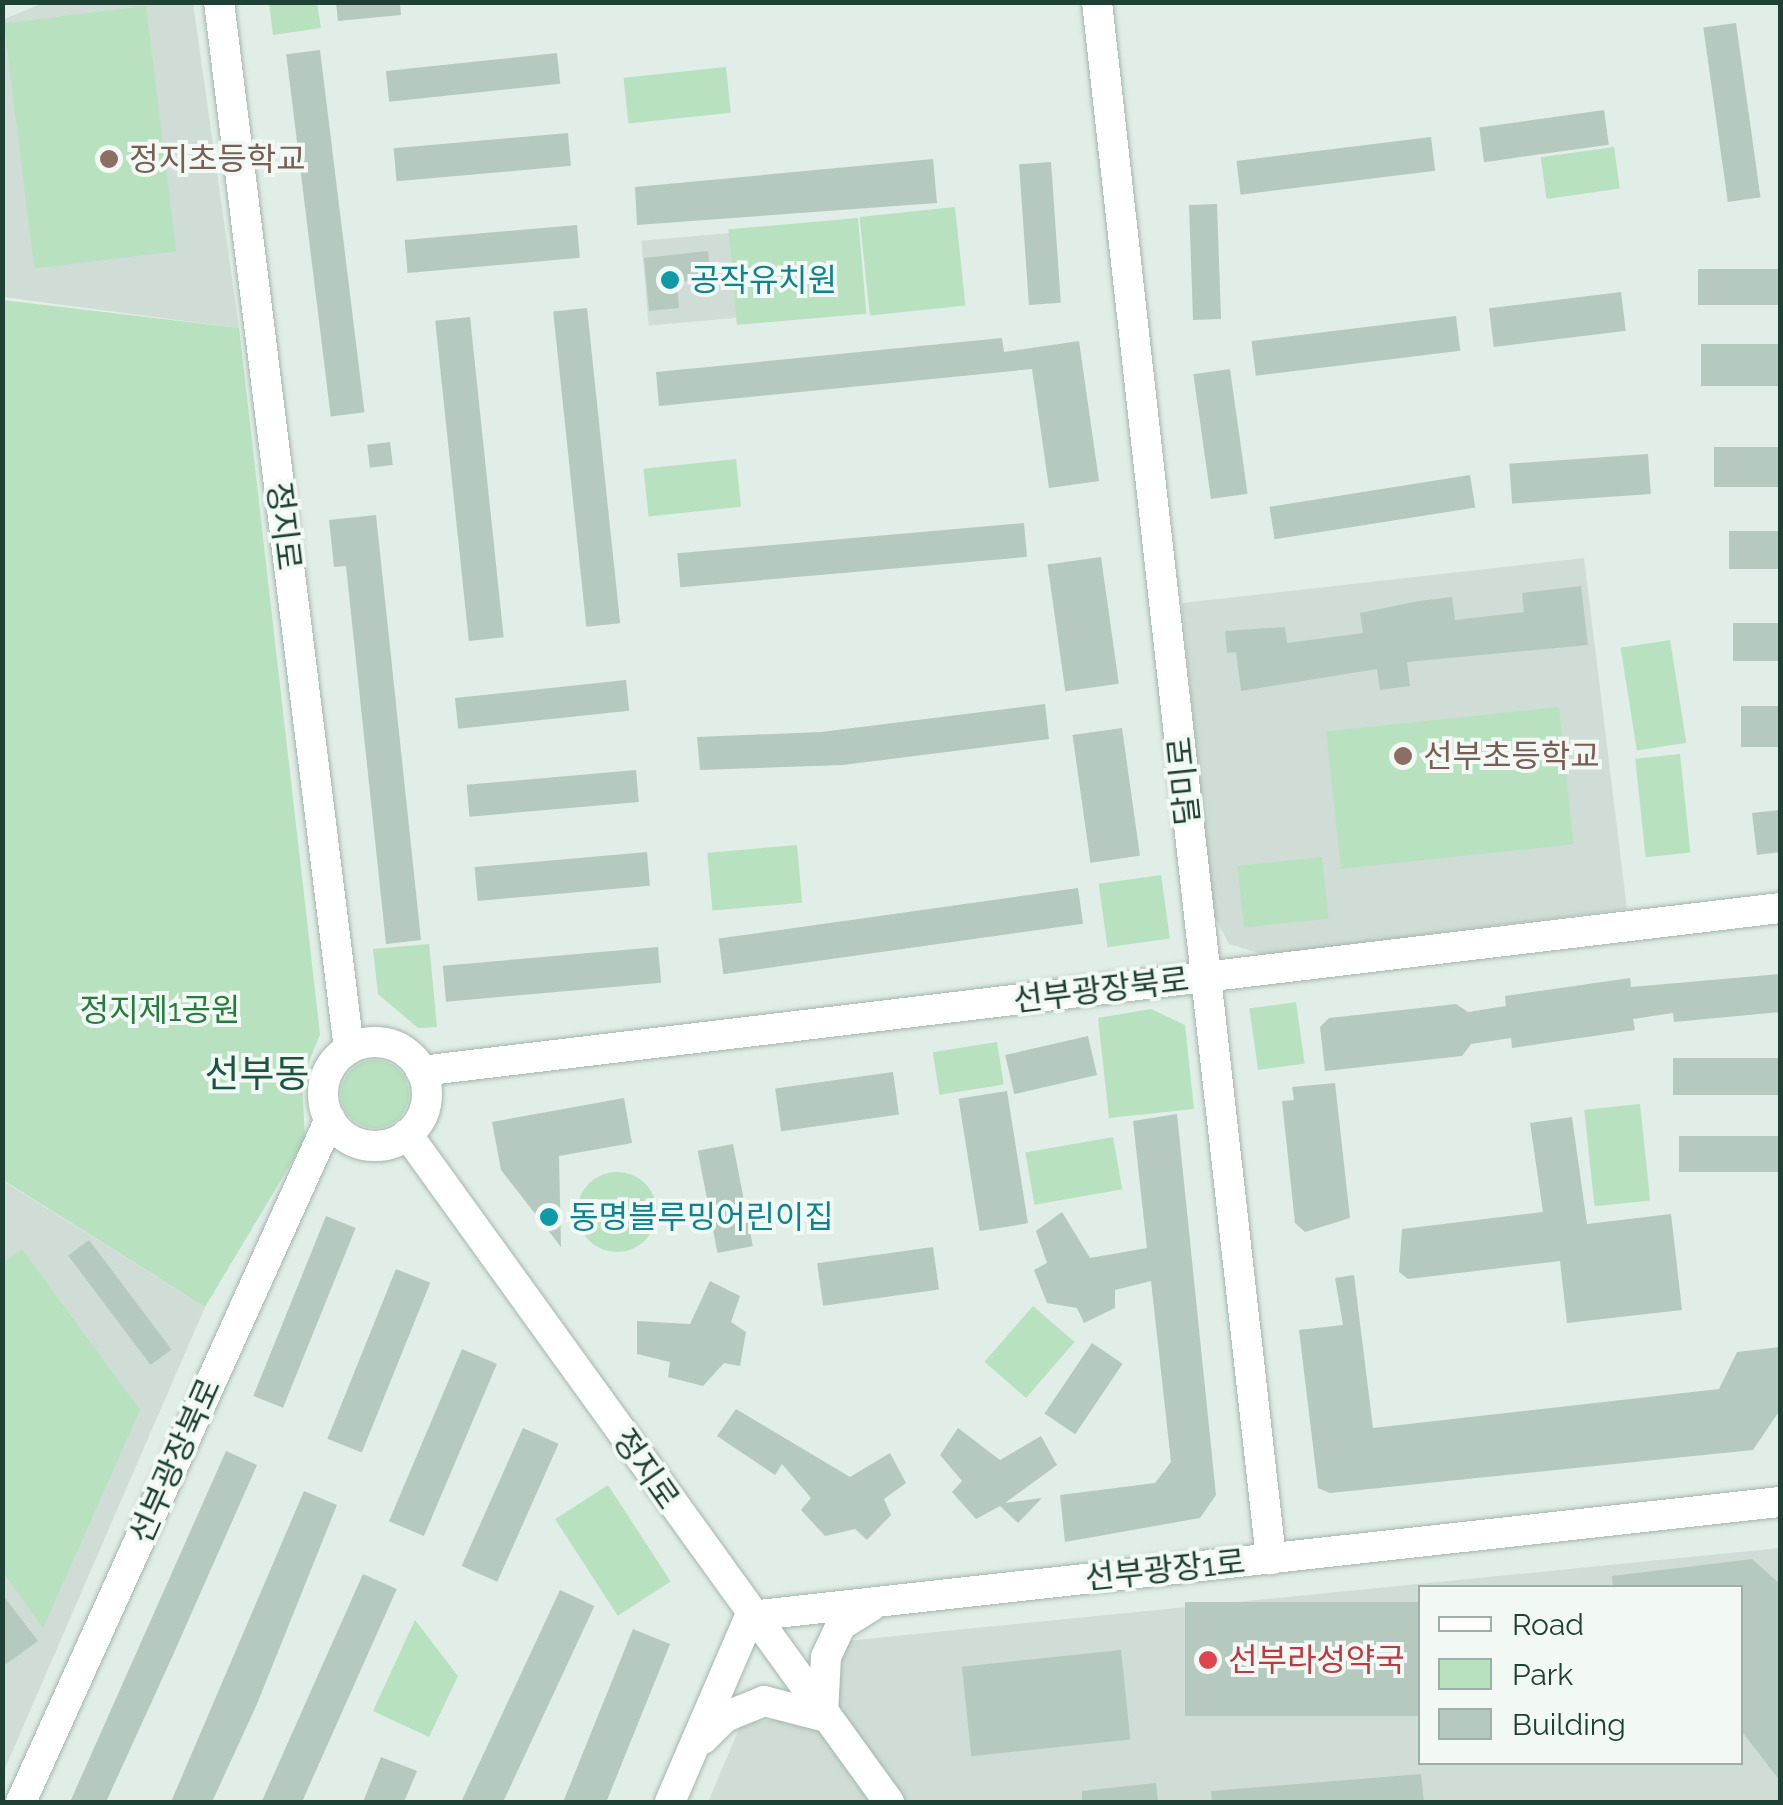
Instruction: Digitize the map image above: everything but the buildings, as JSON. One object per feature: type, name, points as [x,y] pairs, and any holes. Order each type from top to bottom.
[{"type":"street","name":"정지로","points":[[218,2],[349,1049]]},
{"type":"street","name":"달미로","points":[[1097,2],[1271,1558]]},
{"type":"street","name":"선부광장북로","points":[[421,1071],[1780,908]]},
{"type":"street","points":[[390,1044],[421,1071],[426,1102],[407,1134],[362,1144],[330,1119],[325,1080],[349,1049],[390,1044]]},
{"type":"street","name":"선부광장북로","points":[[21,1802],[330,1119]]},
{"type":"street","name":"정지로","points":[[407,1134],[750,1616],[888,1802]]},
{"type":"street","name":"선부광장1로","points":[[750,1616],[1780,1502]]},
{"type":"street","points":[[694,1748],[724,1716],[764,1701],[824,1717],[819,1678],[834,1641],[876,1602]]},
{"type":"street","points":[[670,1802],[750,1616]]},
{"type":"shaded area","name":"정지초등학교","points":[[43,3],[193,3],[239,328],[3,297],[2,20]]},
{"type":"shaded area","points":[[730,233],[737,318],[649,325],[641,241]]},
{"type":"shaded area","name":"선부초등학교","points":[[1584,558],[1627,909],[1266,955],[1229,944],[1212,911],[1182,603]]},
{"type":"shaded area","points":[[3,1181],[205,1307],[3,1773]]},
{"type":"shaded area","points":[[1780,1548],[1780,1802],[708,1802],[741,1724],[817,1714],[846,1641]]},
{"type":"green space","points":[[269,3],[317,3],[321,28],[273,35]]},
{"type":"green space","points":[[146,6],[176,251],[34,269],[4,23]]},
{"type":"green space","points":[[726,67],[731,113],[628,124],[624,78]]},
{"type":"green space","points":[[1614,147],[1620,189],[1547,199],[1541,157]]},
{"type":"green space","points":[[955,207],[965,305],[870,315],[860,217]]},
{"type":"green space","points":[[858,218],[866,314],[737,325],[728,229]]},
{"type":"green space","name":"정지제1공원","points":[[2,300],[239,328],[320,1034],[302,1080],[305,1140],[205,1307],[3,1180]]},
{"type":"green space","points":[[736,459],[741,507],[649,516],[644,469]]},
{"type":"green space","points":[[1670,640],[1686,743],[1637,751],[1621,648]]},
{"type":"green space","points":[[1559,707],[1573,844],[1341,869],[1326,731]]},
{"type":"green space","points":[[1680,754],[1690,852],[1646,857],[1635,759]]},
{"type":"green space","points":[[797,845],[802,903],[712,911],[707,853]]},
{"type":"green space","points":[[1322,857],[1328,919],[1244,928],[1237,866]]},
{"type":"green space","points":[[1161,875],[1170,938],[1108,947],[1099,884]]},
{"type":"green space","points":[[429,944],[437,1027],[418,1028],[378,994],[373,949]]},
{"type":"green space","points":[[1296,1002],[1305,1063],[1258,1070],[1249,1009]]},
{"type":"green space","points":[[1151,1009],[1185,1025],[1194,1109],[1109,1118],[1098,1018]]},
{"type":"green space","points":[[997,1042],[1004,1084],[940,1095],[933,1052]]},
{"type":"green space","points":[[375,1060],[399,1070],[409,1094],[399,1118],[375,1128],[351,1118],[341,1094],[351,1070]]},
{"type":"green space","points":[[1640,1104],[1650,1200],[1594,1206],[1584,1110]]},
{"type":"green space","points":[[1113,1137],[1122,1189],[1035,1205],[1025,1152]]},
{"type":"green space","points":[[617,1172],[632,1175],[645,1184],[654,1197],[654,1227],[645,1240],[632,1249],[617,1252],[602,1249],[589,1240],[580,1227],[577,1212],[580,1197],[589,1184],[602,1175]]},
{"type":"green space","points":[[22,1249],[140,1410],[43,1628],[3,1572],[3,1263]]},
{"type":"green space","points":[[1033,1306],[1075,1342],[1026,1398],[984,1362]]},
{"type":"green space","points":[[608,1485],[671,1581],[618,1616],[555,1519]]},
{"type":"green space","points":[[415,1620],[458,1676],[429,1737],[373,1711]]},
{"type":"place","name":"정지초등학교","points":[[109,159]]},
{"type":"place","name":"공작유치원","points":[[670,280]]},
{"type":"place","name":"선부초등학교","points":[[1403,756]]},
{"type":"place","name":"동명블루밍어린이집","points":[[549,1217]]},
{"type":"place","name":"선부라성약국","points":[[1208,1660]]},
{"type":"district","name":"선부동","points":[[257,1074]]}]
